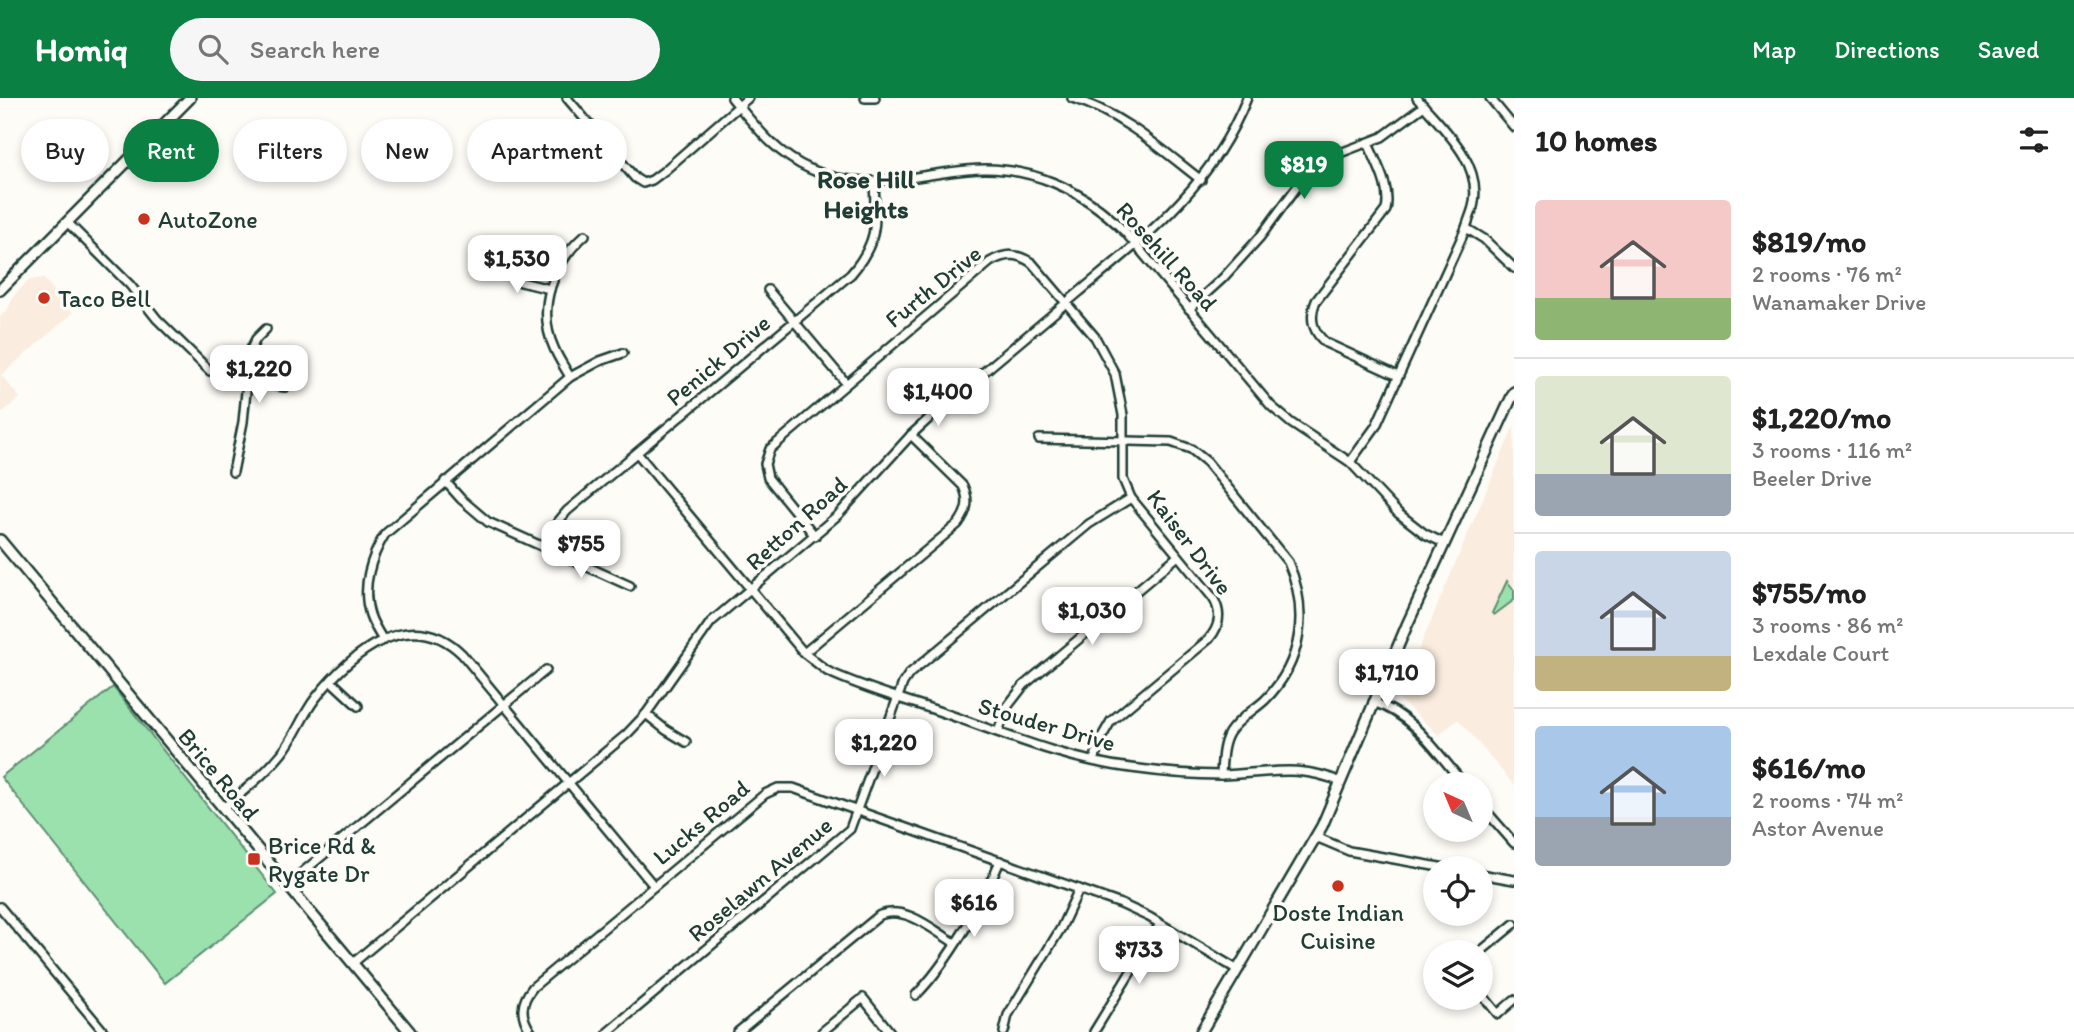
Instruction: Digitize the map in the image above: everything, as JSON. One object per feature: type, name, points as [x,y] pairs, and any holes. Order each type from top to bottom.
[{"type":"main road","points":[[0,290],[190,98]]},
{"type":"main road","points":[[1201,1032],[1316,837],[1373,702],[1514,392]]},
{"type":"main road","name":"Brice Road","points":[[0,540],[410,1032]]},
{"type":"street","points":[[567,98],[635,178],[643,183],[664,171],[748,98]]},
{"type":"street","name":"Rosehill Road","points":[[732,98],[770,142],[798,163],[835,178],[874,183],[970,170],[1023,172],[1060,184],[1082,196],[1114,220],[1271,406],[1291,423],[1350,462],[1398,513],[1425,534],[1444,543]]},
{"type":"street","points":[[866,98],[875,98]]},
{"type":"street","points":[[1072,98],[1098,108],[1134,129],[1201,180]]},
{"type":"street","name":"Retton Road","points":[[353,963],[618,742],[646,714],[708,626],[851,502],[911,435],[1174,210],[1201,180],[1232,130],[1247,98]]},
{"type":"street","points":[[1350,462],[1376,426],[1466,229],[1474,201],[1471,172],[1466,158],[1417,98]]},
{"type":"street","points":[[1490,98],[1514,127]]},
{"type":"street","points":[[1189,309],[1223,278],[1260,237],[1314,165],[1368,144],[1394,130],[1424,106]]},
{"type":"street","points":[[1368,144],[1385,185],[1386,211],[1316,301],[1312,324],[1326,343],[1398,376]]},
{"type":"street","name":"Penick Drive","points":[[544,548],[553,528],[567,511],[851,274],[869,251],[876,223],[874,183]]},
{"type":"street","points":[[67,222],[210,371],[285,387]]},
{"type":"street","points":[[1466,229],[1484,239],[1514,268]]},
{"type":"street","points":[[570,377],[553,348],[547,312],[550,289],[562,259],[584,235]]},
{"type":"street","name":"Kaiser Drive","points":[[1012,254],[1032,263],[1095,337],[1115,374],[1123,415],[1123,479],[1131,499],[1213,598],[1219,612],[1217,626],[1209,639],[1111,721],[1100,740],[1094,761]]},
{"type":"street","name":"Furth Drive","points":[[814,536],[773,486],[765,471],[770,449],[990,262],[1000,256],[1012,254]]},
{"type":"street","points":[[499,268],[521,282],[550,289]]},
{"type":"street","points":[[768,290],[846,383]]},
{"type":"street","points":[[233,472],[243,422],[252,344],[266,329]]},
{"type":"street","points":[[383,640],[370,615],[367,595],[368,575],[374,555],[385,534],[570,377],[623,352]]},
{"type":"street","points":[[804,653],[958,524],[966,511],[966,494],[962,486],[911,435]]},
{"type":"street","points":[[1039,439],[1181,444],[1199,454],[1277,545],[1288,562],[1296,580],[1302,618],[1294,657],[1274,689],[1234,726],[1228,735],[1223,748],[1221,775]]},
{"type":"street","name":"Stouder Drive","points":[[637,453],[804,653],[827,671],[1043,748],[1094,761],[1161,771],[1221,775],[1298,770],[1324,774],[1341,782]]},
{"type":"street","points":[[445,481],[488,522],[630,586]]},
{"type":"street","name":"Roselawn Avenue","points":[[608,1032],[845,834],[858,811],[905,678],[914,668],[1089,524],[1131,499]]},
{"type":"street","points":[[998,732],[1007,706],[1024,685],[1178,556]]},
{"type":"street","points":[[223,808],[254,782],[284,751],[315,699],[357,656],[383,640],[404,633],[427,632],[454,646],[654,886]]},
{"type":"street","points":[[287,884],[546,670]]},
{"type":"street","points":[[331,681],[358,706]]},
{"type":"street","points":[[1373,702],[1396,711],[1411,723],[1454,772]]},
{"type":"street","points":[[646,714],[685,741]]},
{"type":"street","name":"Lucks Road","points":[[531,1032],[524,1021],[522,1011],[524,1000],[530,991],[765,794],[778,788],[793,788],[1135,909],[1238,970]]},
{"type":"street","points":[[1493,819],[1514,843]]},
{"type":"street","points":[[1316,837],[1349,851],[1423,864]]},
{"type":"street","points":[[916,996],[933,977],[955,943],[988,889],[1000,861]]},
{"type":"street","points":[[1493,876],[1514,880]]},
{"type":"street","points":[[1003,1032],[1008,1015],[1061,928],[1079,889]]},
{"type":"street","points":[[0,907],[104,1032]]},
{"type":"street","points":[[738,1032],[880,915],[888,912],[906,914],[955,943]]},
{"type":"street","points":[[1094,1032],[1160,924]]},
{"type":"street","points":[[1493,941],[1514,924]]},
{"type":"street","points":[[822,1032],[863,998],[890,1032]]},
{"type":"street","points":[[1493,1007],[1498,1013],[1514,1000]]},
{"type":"shaded area","points":[[43,278],[73,313],[1,375],[20,398],[0,414],[0,317],[8,309],[15,294],[30,280]]},
{"type":"shaded area","points":[[1514,426],[1514,785],[1458,719],[1439,735],[1398,698]]},
{"type":"green space","points":[[1507,581],[1514,590],[1514,600],[1494,615],[1492,613]]},
{"type":"green space","points":[[113,687],[277,894],[165,983],[1,777]]},
{"type":"place","name":"AutoZone","points":[[144,219]]},
{"type":"place","name":"Taco Bell","points":[[44,298]]},
{"type":"place","name":"Brice Rd & Rygate Dr","points":[[254,859]]},
{"type":"place","name":"Doste Indian Cuisine","points":[[1338,886]]},
{"type":"district","name":"Rose Hill Heights","points":[[866,194]]}]
